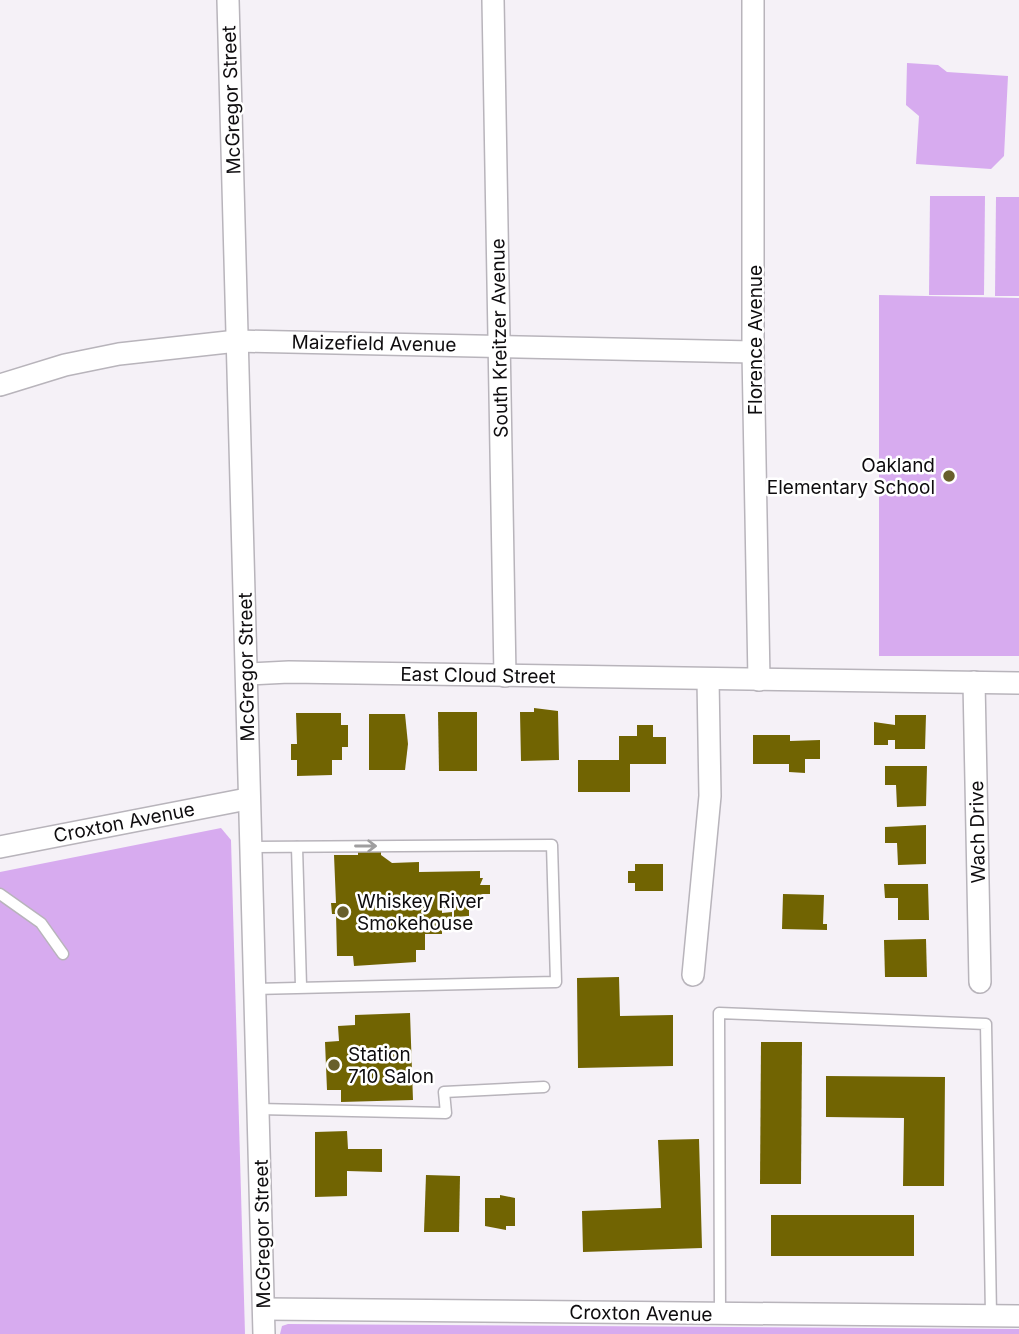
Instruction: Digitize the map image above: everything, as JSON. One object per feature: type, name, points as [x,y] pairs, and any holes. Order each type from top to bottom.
[{"type":"street","name":"McGregor Street","points":[[228,0],[248,674],[247,799],[264,1334]]},
{"type":"street","name":"South Kreitzer Avenue","points":[[493,0],[505,676]]},
{"type":"street","name":"Florence Avenue","points":[[753,0],[753,352],[759,680]]},
{"type":"street","name":"Maizefield Avenue","points":[[0,385],[65,365],[119,354],[237,341],[753,352]]},
{"type":"street","name":"East Cloud Street","points":[[248,674],[289,672],[759,680]]},
{"type":"street","points":[[693,975],[710,796],[708,679]]},
{"type":"street","points":[[759,680],[1019,683]]},
{"type":"street","name":"Wach Drive","points":[[974,682],[980,982]]},
{"type":"street","name":"Croxton Avenue","points":[[0,847],[247,799]]},
{"type":"street","name":"Croxton Avenue","points":[[264,1310],[1019,1316]]},
{"type":"lane","points":[[249,847],[552,845],[556,982],[254,989]]},
{"type":"lane","points":[[297,847],[301,986]]},
{"type":"lane","points":[[0,894],[41,923],[63,954]]},
{"type":"lane","points":[[720,1314],[719,1013],[986,1024],[991,1315]]},
{"type":"lane","points":[[258,1109],[446,1113],[444,1093],[544,1087]]},
{"type":"shaded area","points":[[907,63],[938,65],[947,72],[1008,76],[1004,156],[991,169],[916,164],[919,116],[906,105]]},
{"type":"shaded area","points":[[930,196],[985,196],[984,295],[929,295]]},
{"type":"shaded area","points":[[996,197],[1019,197],[1019,296],[995,296]]},
{"type":"shaded area","points":[[879,295],[1019,298],[1019,656],[879,656]]},
{"type":"shaded area","points":[[221,828],[231,840],[245,1334],[0,1334],[0,872]]},
{"type":"shaded area","points":[[282,1326],[1019,1329],[1019,1334],[280,1334]]},
{"type":"building","points":[[534,708],[558,711],[559,760],[521,761],[520,712],[534,712]]},
{"type":"building","points":[[438,712],[477,712],[477,771],[439,771]]},
{"type":"building","points":[[296,713],[341,713],[341,725],[348,725],[348,747],[342,747],[342,760],[332,760],[332,775],[297,776],[297,760],[291,760],[291,744],[297,744]]},
{"type":"building","points":[[369,714],[405,714],[408,744],[405,770],[369,770]]},
{"type":"building","points":[[895,715],[926,715],[925,749],[895,749],[895,740],[888,740],[888,745],[874,745],[874,722],[895,725]]},
{"type":"building","points":[[637,725],[653,725],[653,737],[666,737],[666,764],[630,764],[630,792],[578,792],[578,760],[619,760],[619,736],[637,736]]},
{"type":"building","points":[[753,735],[790,735],[790,741],[820,740],[820,759],[805,759],[805,773],[789,772],[789,764],[753,764]]},
{"type":"building","points":[[885,766],[927,766],[926,806],[897,807],[896,785],[885,785]]},
{"type":"building","points":[[926,825],[926,864],[898,865],[897,843],[885,843],[885,827]]},
{"type":"building","points":[[381,847],[381,855],[392,863],[419,862],[419,872],[480,871],[480,878],[483,878],[480,885],[490,885],[490,894],[480,894],[483,895],[480,907],[469,907],[469,916],[454,917],[454,908],[442,908],[442,913],[452,912],[452,923],[442,924],[442,934],[425,934],[425,950],[416,950],[416,962],[354,966],[353,956],[337,956],[336,914],[332,914],[331,903],[336,903],[334,855],[358,855],[358,848]]},
{"type":"building","points":[[635,864],[663,864],[663,891],[635,891],[635,883],[628,883],[628,871],[635,871]]},
{"type":"building","points":[[884,884],[928,884],[929,920],[898,920],[898,898],[885,898]]},
{"type":"building","points":[[783,894],[824,895],[823,924],[827,924],[827,930],[782,929]]},
{"type":"building","points":[[926,939],[927,977],[885,977],[884,940]]},
{"type":"building","points":[[619,977],[620,1016],[673,1015],[673,1066],[578,1068],[577,978]]},
{"type":"building","points":[[410,1013],[413,1100],[341,1102],[341,1090],[327,1090],[325,1042],[339,1041],[338,1026],[355,1025],[355,1015]]},
{"type":"building","points":[[761,1042],[802,1042],[801,1184],[760,1184]]},
{"type":"building","points":[[826,1076],[945,1077],[944,1186],[903,1186],[904,1118],[826,1117]]},
{"type":"building","points":[[347,1131],[348,1149],[382,1149],[382,1172],[347,1171],[347,1196],[315,1197],[315,1132]]},
{"type":"building","points":[[699,1139],[702,1248],[583,1252],[582,1211],[661,1208],[658,1140]]},
{"type":"building","points":[[426,1175],[460,1176],[459,1232],[424,1232]]},
{"type":"building","points":[[500,1195],[515,1198],[515,1226],[506,1226],[506,1230],[485,1226],[485,1198],[500,1198]]},
{"type":"building","points":[[771,1215],[914,1215],[914,1256],[771,1256]]},
{"type":"place","name":"Oakland Elementary School","points":[[949,476]]},
{"type":"place","name":"Whiskey River Smokehouse","points":[[343,912]]},
{"type":"place","name":"Station 710 Salon","points":[[334,1065]]}]
